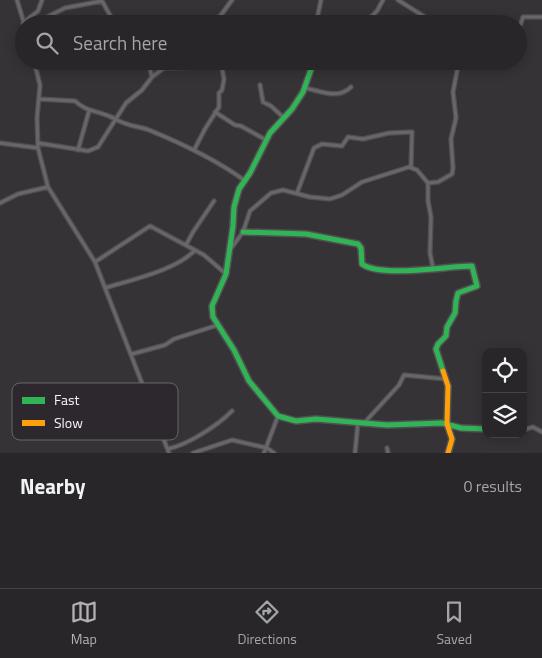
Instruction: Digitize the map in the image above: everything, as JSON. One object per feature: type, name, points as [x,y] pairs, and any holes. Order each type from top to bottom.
[{"type":"street","points":[[17,0],[21,15]]},
{"type":"street","points":[[34,15],[38,11],[42,0]]},
{"type":"street","points":[[51,15],[65,8],[102,0],[109,15]]},
{"type":"street","points":[[221,15],[232,0]]},
{"type":"street","points":[[318,15],[321,0]]},
{"type":"street","points":[[373,15],[384,0]]},
{"type":"street","points":[[398,0],[422,15]]},
{"type":"street","points":[[527,17],[542,18]]},
{"type":"street","points":[[37,70],[40,85],[36,126],[38,146],[48,187],[95,262],[143,383]]},
{"type":"street","points":[[150,70],[152,77]]},
{"type":"street","points":[[0,143],[88,151],[98,148],[126,103],[161,70]]},
{"type":"street","points":[[194,150],[219,105],[219,93],[222,90],[223,82],[222,70]]},
{"type":"street","points":[[311,70],[305,88],[292,109],[270,132],[250,173],[239,189],[234,207],[226,274],[212,306],[213,317],[234,350],[249,381],[278,416],[296,421],[316,419],[402,426],[436,423],[461,428],[482,429]]},
{"type":"street","points":[[428,183],[438,182],[453,172],[451,139],[456,118],[453,92],[458,70]]},
{"type":"street","points":[[260,85],[263,102],[271,106],[283,117]]},
{"type":"street","points":[[305,88],[337,95],[343,94],[351,87]]},
{"type":"street","points":[[39,99],[73,100],[89,111],[106,115],[172,139],[224,165],[244,180]]},
{"type":"street","points":[[78,150],[89,111]]},
{"type":"street","points":[[215,112],[235,125],[243,126],[266,140]]},
{"type":"street","points":[[297,193],[314,148],[322,144],[342,146],[348,137],[363,139],[389,133],[411,132],[412,167]]},
{"type":"street","points":[[230,250],[243,232],[250,211],[267,195],[283,190],[322,199],[336,198],[362,182],[412,167],[428,183],[428,201],[431,217],[430,253],[433,268]]},
{"type":"street","points":[[0,203],[18,194],[48,187]]},
{"type":"street","points":[[186,246],[214,201]]},
{"type":"street","points":[[95,262],[150,226],[204,254],[226,274]]},
{"type":"street","points":[[243,232],[306,234],[358,244],[361,248],[361,263],[363,266],[372,269],[405,271],[472,266],[477,284],[458,293],[454,304],[454,315],[446,327],[446,336],[436,346],[438,360],[448,390],[447,424],[452,439],[448,453]]},
{"type":"street","points":[[105,288],[152,274],[185,258],[194,250]]},
{"type":"street","points":[[132,354],[165,345],[174,339],[218,325]]},
{"type":"street","points":[[365,422],[399,385],[404,375],[446,380]]},
{"type":"street","points":[[169,451],[215,426],[232,411]]},
{"type":"street","points":[[264,453],[278,416]]},
{"type":"street","points":[[355,453],[358,422]]},
{"type":"street","points":[[527,429],[533,427],[542,432]]},
{"type":"street","points":[[193,453],[232,440],[266,448],[274,453]]},
{"type":"street","points":[[387,448],[388,453]]},
{"type":"traffic: fast","points":[[311,70],[303,92],[292,109],[270,133],[250,173],[239,189],[234,207],[226,274],[212,306],[213,317],[234,350],[249,381],[278,416],[296,421],[316,419],[387,425],[442,423],[461,428],[482,429]]},
{"type":"traffic: fast","points":[[243,232],[306,234],[358,244],[361,248],[362,264],[384,270],[399,271],[472,266],[477,286],[458,293],[455,313],[447,327],[446,336],[436,349],[443,371]]},
{"type":"traffic: slow","points":[[443,371],[448,386],[447,424],[452,439],[448,453]]}]
